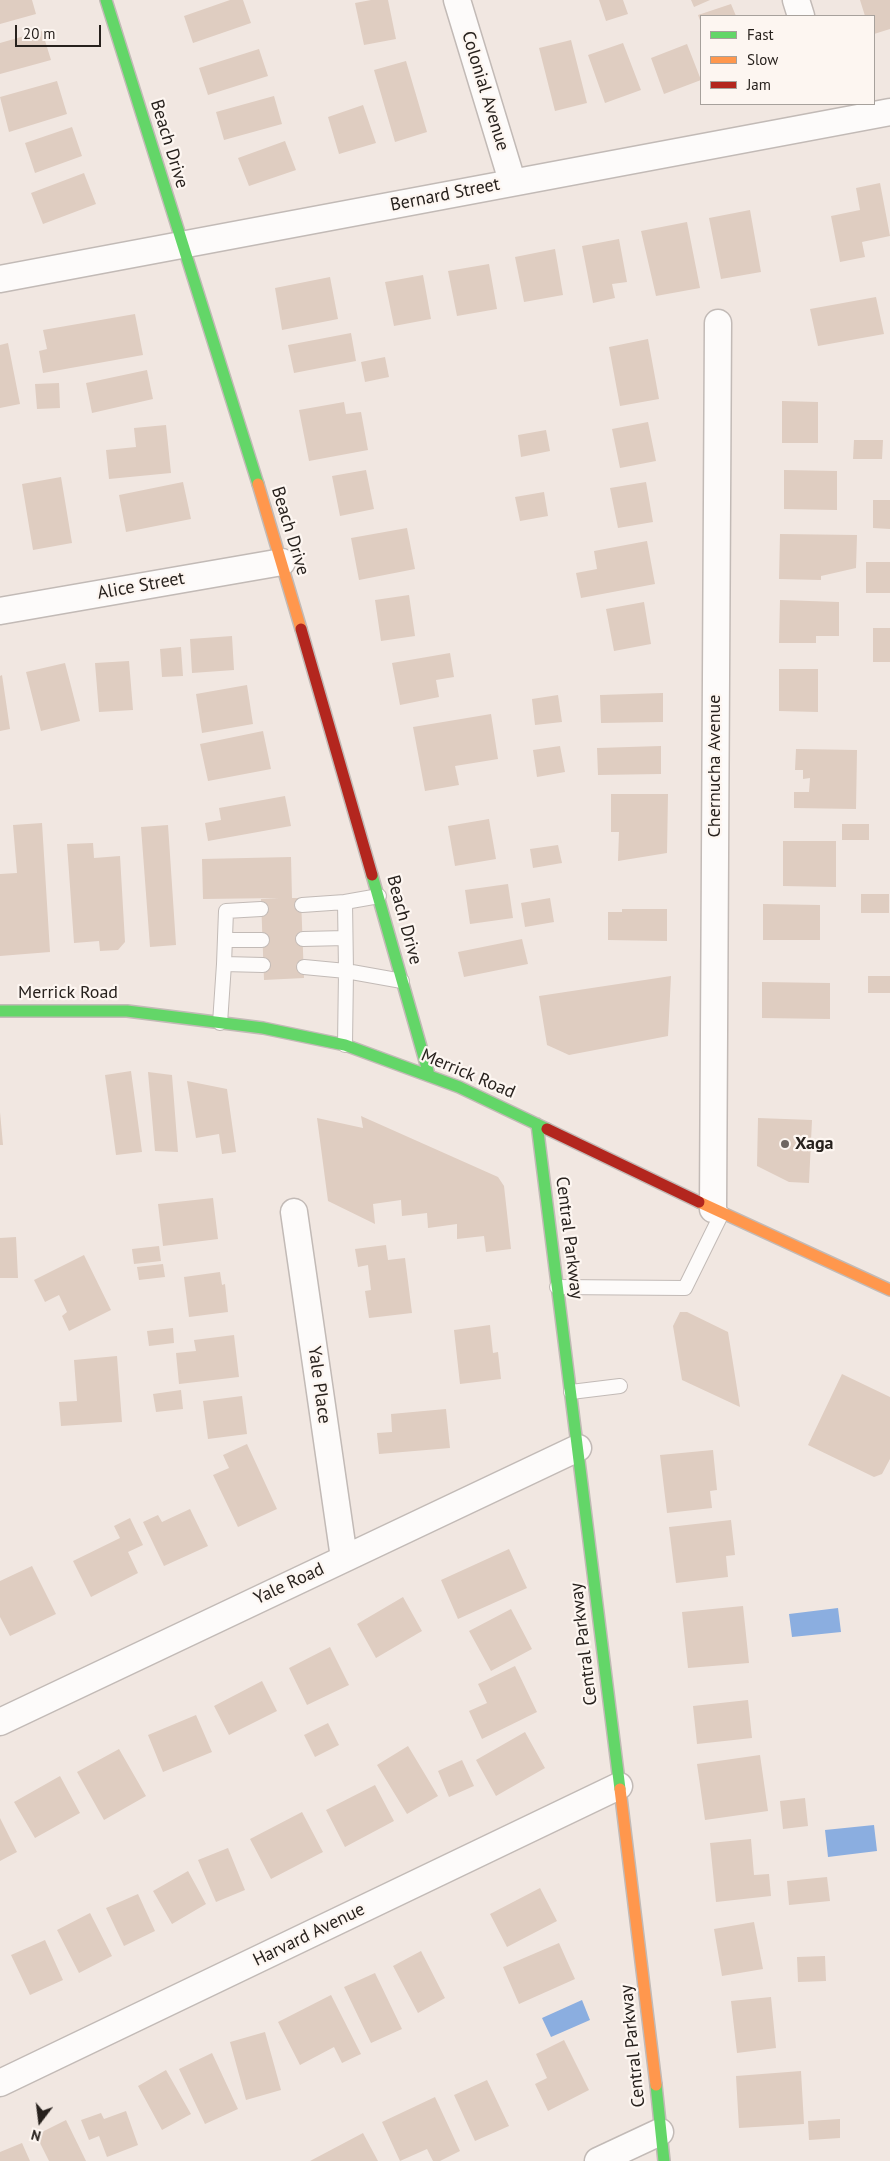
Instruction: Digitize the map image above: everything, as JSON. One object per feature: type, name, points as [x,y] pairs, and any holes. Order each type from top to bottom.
[{"type":"street","name":"Beach Drive","points":[[106,0],[282,562],[429,1075]]},
{"type":"street","name":"Colonial Avenue","points":[[458,0],[512,181]]},
{"type":"street","points":[[796,0],[801,15]]},
{"type":"street","name":"Bernard Street","points":[[0,279],[183,246],[512,181],[832,113],[890,112]]},
{"type":"street","name":"Chernucha Avenue","points":[[717,1211],[718,323]]},
{"type":"street","name":"Alice Street","points":[[0,611],[282,562]]},
{"type":"street","name":"Merrick Road","points":[[0,1011],[127,1011],[263,1028],[345,1045],[429,1075],[537,1124],[717,1211],[890,1290]]},
{"type":"street","name":"Central Parkway","points":[[537,1124],[651,2036],[664,2161]]},
{"type":"street","name":"Yale Place","points":[[294,1212],[344,1558]]},
{"type":"street","name":"Yale Road","points":[[0,1722],[578,1448]]},
{"type":"street","name":"Harvard Avenue","points":[[0,2083],[619,1786]]},
{"type":"street","points":[[598,2161],[660,2132]]},
{"type":"lane","points":[[302,905],[345,902],[379,896]]},
{"type":"lane","points":[[345,902],[345,1045]]},
{"type":"lane","points":[[220,1023],[226,911],[261,909]]},
{"type":"lane","points":[[303,939],[345,938]]},
{"type":"lane","points":[[225,940],[262,940]]},
{"type":"lane","points":[[224,964],[263,965]]},
{"type":"lane","points":[[304,967],[346,971],[402,981]]},
{"type":"lane","points":[[557,1286],[685,1288],[717,1211]]},
{"type":"lane","points":[[570,1392],[620,1386]]},
{"type":"water","points":[[838,1608],[841,1632],[792,1637],[789,1614]]},
{"type":"water","points":[[874,1825],[877,1851],[828,1857],[825,1830]]},
{"type":"water","points":[[582,2000],[590,2020],[551,2037],[542,2018]]},
{"type":"building","points":[[0,0],[32,0],[36,14],[0,24]]},
{"type":"building","points":[[230,0],[243,0],[251,23],[193,43],[184,16]]},
{"type":"building","points":[[371,0],[388,0],[396,39],[364,45],[355,3]]},
{"type":"building","points":[[599,0],[623,0],[628,14],[606,21]]},
{"type":"building","points":[[691,0],[710,0],[694,7]]},
{"type":"building","points":[[860,0],[890,0],[890,29],[875,34],[875,15],[865,15]]},
{"type":"building","points":[[731,4],[736,15],[700,15],[700,20],[698,15]]},
{"type":"building","points":[[42,31],[51,60],[0,74],[0,43]]},
{"type":"building","points":[[571,40],[587,103],[555,111],[539,48]]},
{"type":"building","points":[[623,43],[641,90],[605,103],[588,55]]},
{"type":"building","points":[[687,44],[700,80],[664,94],[651,58]]},
{"type":"building","points":[[259,49],[268,76],[208,95],[199,68]]},
{"type":"building","points":[[406,61],[427,132],[395,142],[374,70]]},
{"type":"building","points":[[57,81],[67,114],[9,132],[0,97]]},
{"type":"building","points":[[274,96],[282,124],[224,140],[216,112]]},
{"type":"building","points":[[363,105],[376,143],[339,154],[328,117]]},
{"type":"building","points":[[72,127],[82,156],[35,173],[25,143]]},
{"type":"building","points":[[285,141],[296,170],[249,186],[238,158]]},
{"type":"building","points":[[84,173],[96,204],[43,224],[31,193]]},
{"type":"building","points":[[880,183],[890,236],[862,242],[865,257],[840,262],[831,216],[860,210],[856,188]]},
{"type":"building","points":[[750,210],[761,272],[721,279],[709,218]]},
{"type":"building","points":[[687,222],[700,288],[656,296],[641,231]]},
{"type":"building","points":[[619,239],[627,282],[612,284],[615,298],[593,303],[582,246]]},
{"type":"building","points":[[555,249],[563,295],[524,302],[515,257]]},
{"type":"building","points":[[489,264],[497,309],[457,316],[448,271]]},
{"type":"building","points":[[423,275],[431,319],[394,326],[385,282]]},
{"type":"building","points":[[330,277],[338,319],[282,330],[275,288]]},
{"type":"building","points":[[876,297],[884,334],[818,346],[810,309]]},
{"type":"building","points":[[135,314],[143,355],[43,373],[39,351],[47,349],[43,330]]},
{"type":"building","points":[[351,333],[356,361],[294,373],[288,345]]},
{"type":"building","points":[[648,339],[659,399],[620,406],[609,347]]},
{"type":"building","points":[[8,343],[20,404],[0,408],[0,345]]},
{"type":"building","points":[[385,357],[389,377],[365,382],[361,362]]},
{"type":"building","points":[[147,370],[153,399],[92,413],[86,383]]},
{"type":"building","points":[[59,383],[60,408],[37,409],[35,384]]},
{"type":"building","points":[[782,401],[818,402],[818,443],[782,443]]},
{"type":"building","points":[[344,402],[346,414],[361,412],[368,450],[309,461],[299,410]]},
{"type":"building","points":[[648,422],[656,461],[620,468],[612,429]]},
{"type":"building","points":[[166,425],[171,473],[109,479],[106,450],[136,447],[134,428]]},
{"type":"building","points":[[546,430],[550,451],[521,457],[518,435]]},
{"type":"building","points":[[854,440],[883,440],[882,459],[853,459]]},
{"type":"building","points":[[366,470],[374,509],[340,516],[332,476]]},
{"type":"building","points":[[784,470],[837,471],[837,510],[784,509]]},
{"type":"building","points":[[61,477],[72,543],[33,550],[22,484]]},
{"type":"building","points":[[183,482],[191,519],[126,532],[119,495]]},
{"type":"building","points":[[646,482],[653,522],[618,528],[610,488]]},
{"type":"building","points":[[544,492],[548,516],[520,521],[515,497]]},
{"type":"building","points":[[873,500],[890,500],[890,529],[873,528]]},
{"type":"building","points":[[407,528],[415,569],[359,580],[351,538]]},
{"type":"building","points":[[780,534],[857,535],[856,568],[821,576],[821,580],[779,579]]},
{"type":"building","points":[[647,541],[655,584],[581,598],[576,573],[597,569],[594,551]]},
{"type":"building","points":[[866,562],[890,562],[890,593],[866,593]]},
{"type":"building","points":[[409,595],[415,636],[381,641],[375,600]]},
{"type":"building","points":[[780,600],[839,602],[839,636],[816,636],[816,643],[779,643]]},
{"type":"building","points":[[644,602],[651,644],[614,651],[606,609]]},
{"type":"building","points":[[873,628],[890,628],[890,662],[873,662]]},
{"type":"building","points":[[232,636],[234,670],[192,673],[190,639]]},
{"type":"building","points":[[181,647],[183,676],[162,677],[160,649]]},
{"type":"building","points":[[450,653],[454,677],[436,680],[439,697],[400,705],[392,663]]},
{"type":"building","points":[[129,661],[133,710],[99,712],[95,663]]},
{"type":"building","points":[[65,663],[80,721],[41,731],[26,672]]},
{"type":"building","points":[[779,669],[818,669],[818,712],[779,711]]},
{"type":"building","points":[[2,675],[10,729],[0,731],[0,676]]},
{"type":"building","points":[[247,685],[253,724],[202,733],[196,694]]},
{"type":"building","points":[[663,693],[663,722],[601,723],[600,695]]},
{"type":"building","points":[[558,695],[562,722],[535,725],[532,699]]},
{"type":"building","points":[[491,714],[498,759],[455,766],[459,785],[425,791],[413,727]]},
{"type":"building","points":[[263,731],[271,769],[208,781],[200,744]]},
{"type":"building","points":[[560,746],[565,772],[537,777],[533,750]]},
{"type":"building","points":[[661,746],[661,774],[598,775],[597,748]]},
{"type":"building","points":[[796,749],[857,750],[856,809],[794,808],[794,792],[809,792],[810,778],[803,779],[803,770],[795,770]]},
{"type":"building","points":[[611,794],[668,794],[667,853],[618,861],[619,832],[611,832]]},
{"type":"building","points":[[285,796],[291,826],[208,841],[205,823],[221,820],[219,808]]},
{"type":"building","points":[[489,819],[496,859],[455,866],[448,826]]},
{"type":"building","points":[[42,823],[50,952],[0,956],[0,874],[17,873],[13,825]]},
{"type":"building","points":[[842,824],[869,824],[869,840],[842,840]]},
{"type":"building","points":[[168,825],[176,945],[150,947],[141,827]]},
{"type":"building","points":[[783,841],[836,841],[836,887],[783,886]]},
{"type":"building","points":[[93,843],[94,858],[120,856],[125,942],[118,950],[100,951],[99,941],[74,943],[67,844]]},
{"type":"building","points":[[558,845],[562,863],[533,868],[530,849]]},
{"type":"building","points":[[291,857],[292,898],[301,898],[304,978],[264,980],[261,899],[279,898],[203,899],[202,859]]},
{"type":"building","points":[[508,884],[513,918],[470,924],[465,890]]},
{"type":"building","points":[[861,894],[889,894],[889,913],[861,913]]},
{"type":"building","points":[[550,898],[554,922],[525,927],[521,903]]},
{"type":"building","points":[[763,904],[820,905],[820,940],[763,940]]},
{"type":"building","points":[[622,909],[667,909],[667,941],[608,940],[608,912],[622,912]]},
{"type":"building","points":[[522,939],[528,964],[464,977],[458,952]]},
{"type":"building","points":[[671,976],[668,1036],[569,1055],[547,1045],[539,996]]},
{"type":"building","points":[[868,976],[890,976],[890,993],[868,993]]},
{"type":"building","points":[[762,982],[830,983],[830,1019],[762,1018]]},
{"type":"building","points":[[131,1071],[142,1152],[116,1155],[105,1075]]},
{"type":"building","points":[[148,1072],[172,1075],[178,1152],[155,1151]]},
{"type":"building","points":[[187,1081],[227,1089],[236,1152],[222,1154],[219,1134],[196,1138]]},
{"type":"building","points":[[0,1112],[3,1145],[0,1145]]},
{"type":"building","points":[[361,1116],[498,1177],[504,1186],[511,1249],[486,1252],[484,1236],[457,1239],[457,1224],[428,1228],[427,1213],[402,1216],[401,1200],[373,1204],[375,1224],[328,1201],[317,1118],[363,1128]]},
{"type":"building","points":[[758,1118],[812,1120],[809,1183],[789,1182],[757,1166]]},
{"type":"building","points":[[213,1198],[218,1239],[163,1246],[158,1204]]},
{"type":"building","points":[[16,1237],[18,1278],[0,1278],[0,1238]]},
{"type":"building","points":[[386,1245],[388,1260],[405,1258],[412,1313],[369,1318],[365,1291],[371,1290],[368,1265],[358,1267],[355,1249]]},
{"type":"building","points":[[159,1246],[161,1261],[134,1264],[132,1249]]},
{"type":"building","points":[[84,1255],[111,1310],[69,1331],[62,1316],[67,1312],[59,1295],[45,1302],[34,1280]]},
{"type":"building","points":[[163,1264],[165,1277],[139,1280],[137,1267]]},
{"type":"building","points":[[220,1272],[222,1285],[225,1284],[228,1312],[189,1317],[184,1277]]},
{"type":"building","points":[[680,1312],[687,1312],[728,1332],[740,1407],[682,1380],[673,1326]]},
{"type":"building","points":[[490,1325],[493,1353],[498,1352],[501,1379],[460,1384],[454,1330]]},
{"type":"building","points":[[173,1328],[174,1343],[149,1346],[147,1331]]},
{"type":"building","points":[[234,1335],[239,1377],[179,1384],[176,1353],[196,1351],[194,1340]]},
{"type":"building","points":[[117,1356],[122,1422],[61,1426],[59,1402],[77,1401],[74,1360]]},
{"type":"building","points":[[842,1374],[890,1397],[890,1459],[882,1474],[874,1477],[808,1445]]},
{"type":"building","points":[[181,1390],[183,1409],[156,1412],[153,1394]]},
{"type":"building","points":[[242,1396],[247,1434],[208,1439],[203,1401]]},
{"type":"building","points":[[446,1409],[450,1448],[379,1454],[377,1433],[392,1432],[391,1414]]},
{"type":"building","points":[[247,1444],[277,1509],[238,1527],[213,1475],[229,1468],[223,1455]]},
{"type":"building","points":[[713,1450],[717,1490],[710,1491],[712,1508],[667,1513],[660,1455]]},
{"type":"building","points":[[190,1509],[208,1546],[164,1566],[143,1522],[158,1515],[162,1522]]},
{"type":"building","points":[[130,1518],[143,1545],[128,1552],[138,1573],[91,1597],[73,1561],[120,1538],[114,1526]]},
{"type":"building","points":[[731,1520],[735,1555],[726,1556],[728,1577],[676,1583],[669,1527]]},
{"type":"building","points":[[509,1549],[527,1588],[458,1619],[441,1580]]},
{"type":"building","points":[[32,1566],[56,1614],[10,1636],[0,1617],[0,1581]]},
{"type":"building","points":[[403,1597],[422,1631],[376,1658],[357,1624]]},
{"type":"building","points":[[743,1606],[749,1663],[688,1668],[682,1612]]},
{"type":"building","points":[[511,1609],[532,1649],[491,1671],[469,1631]]},
{"type":"building","points":[[330,1647],[349,1685],[307,1705],[289,1668]]},
{"type":"building","points":[[515,1666],[537,1712],[482,1739],[469,1711],[487,1703],[478,1684]]},
{"type":"building","points":[[262,1681],[277,1711],[229,1735],[214,1706]]},
{"type":"building","points":[[748,1700],[752,1738],[697,1744],[693,1706]]},
{"type":"building","points":[[196,1715],[212,1752],[163,1772],[148,1735]]},
{"type":"building","points":[[328,1723],[339,1745],[315,1757],[304,1735]]},
{"type":"building","points":[[525,1732],[545,1768],[496,1796],[476,1760]]},
{"type":"building","points":[[408,1746],[438,1796],[407,1814],[377,1765]]},
{"type":"building","points":[[119,1749],[146,1796],[104,1820],[77,1772]]},
{"type":"building","points":[[760,1755],[768,1811],[705,1820],[697,1764]]},
{"type":"building","points":[[462,1760],[474,1786],[449,1797],[438,1771]]},
{"type":"building","points":[[60,1776],[80,1813],[35,1838],[14,1802]]},
{"type":"building","points":[[375,1785],[394,1821],[345,1847],[326,1810]]},
{"type":"building","points":[[805,1798],[808,1826],[783,1829],[780,1801]]},
{"type":"building","points":[[302,1812],[323,1852],[271,1879],[250,1839]]},
{"type":"building","points":[[0,1818],[17,1852],[0,1861]]},
{"type":"building","points":[[751,1839],[754,1875],[769,1874],[771,1896],[716,1902],[710,1843]]},
{"type":"building","points":[[228,1848],[245,1890],[216,1902],[198,1860]]},
{"type":"building","points":[[188,1871],[206,1904],[172,1924],[153,1891]]},
{"type":"building","points":[[827,1877],[830,1901],[789,1905],[787,1881]]},
{"type":"building","points":[[540,1888],[557,1921],[507,1947],[490,1914]]},
{"type":"building","points":[[138,1894],[155,1931],[124,1946],[106,1908]]},
{"type":"building","points":[[90,1913],[112,1956],[79,1973],[57,1930]]},
{"type":"building","points":[[754,1922],[763,1969],[722,1976],[714,1929]]},
{"type":"building","points":[[45,1940],[63,1980],[30,1995],[11,1955]]},
{"type":"building","points":[[559,1943],[575,1979],[519,2004],[503,1967]]},
{"type":"building","points":[[421,1951],[445,1998],[418,2013],[393,1966]]},
{"type":"building","points":[[825,1956],[826,1981],[798,1982],[797,1957]]},
{"type":"building","points":[[375,1973],[402,2029],[371,2043],[344,1987]]},
{"type":"building","points":[[331,1995],[361,2054],[342,2063],[334,2047],[300,2065],[278,2022]]},
{"type":"building","points":[[771,1997],[776,2048],[737,2053],[731,2001]]},
{"type":"building","points":[[265,2032],[281,2090],[246,2100],[230,2042]]},
{"type":"building","points":[[564,2040],[589,2090],[548,2111],[535,2084],[547,2078],[536,2054]]},
{"type":"building","points":[[212,2053],[238,2109],[205,2124],[179,2069]]},
{"type":"building","points":[[166,2070],[191,2114],[162,2130],[138,2086]]},
{"type":"building","points":[[801,2071],[804,2124],[739,2128],[736,2076]]},
{"type":"building","points":[[487,2080],[509,2126],[475,2141],[454,2095]]},
{"type":"building","points":[[435,2097],[460,2151],[440,2161],[433,2161],[427,2149],[400,2161],[382,2122]]},
{"type":"building","points":[[126,2111],[138,2145],[107,2157],[99,2136],[89,2140],[81,2120],[101,2113],[104,2119]]},
{"type":"building","points":[[840,2119],[840,2138],[809,2140],[808,2121]]},
{"type":"building","points":[[66,2120],[86,2161],[49,2161],[36,2135]]},
{"type":"building","points":[[363,2133],[378,2161],[310,2161]]},
{"type":"building","points":[[22,2143],[30,2161],[0,2161],[0,2152]]},
{"type":"traffic: fast","points":[[106,0],[258,484]]},
{"type":"traffic: fast","points":[[372,875],[429,1075]]},
{"type":"traffic: fast","points":[[0,1011],[127,1011],[263,1028],[345,1045],[459,1087],[547,1129]]},
{"type":"traffic: fast","points":[[537,1124],[620,1789]]},
{"type":"traffic: fast","points":[[656,2085],[664,2161]]},
{"type":"traffic: slow","points":[[258,484],[301,629]]},
{"type":"traffic: slow","points":[[699,1202],[890,1290]]},
{"type":"traffic: slow","points":[[620,1789],[656,2085]]},
{"type":"traffic: jam","points":[[301,629],[372,875]]},
{"type":"traffic: jam","points":[[547,1129],[699,1202]]},
{"type":"place","name":"Xaga","points":[[785,1144]]}]
